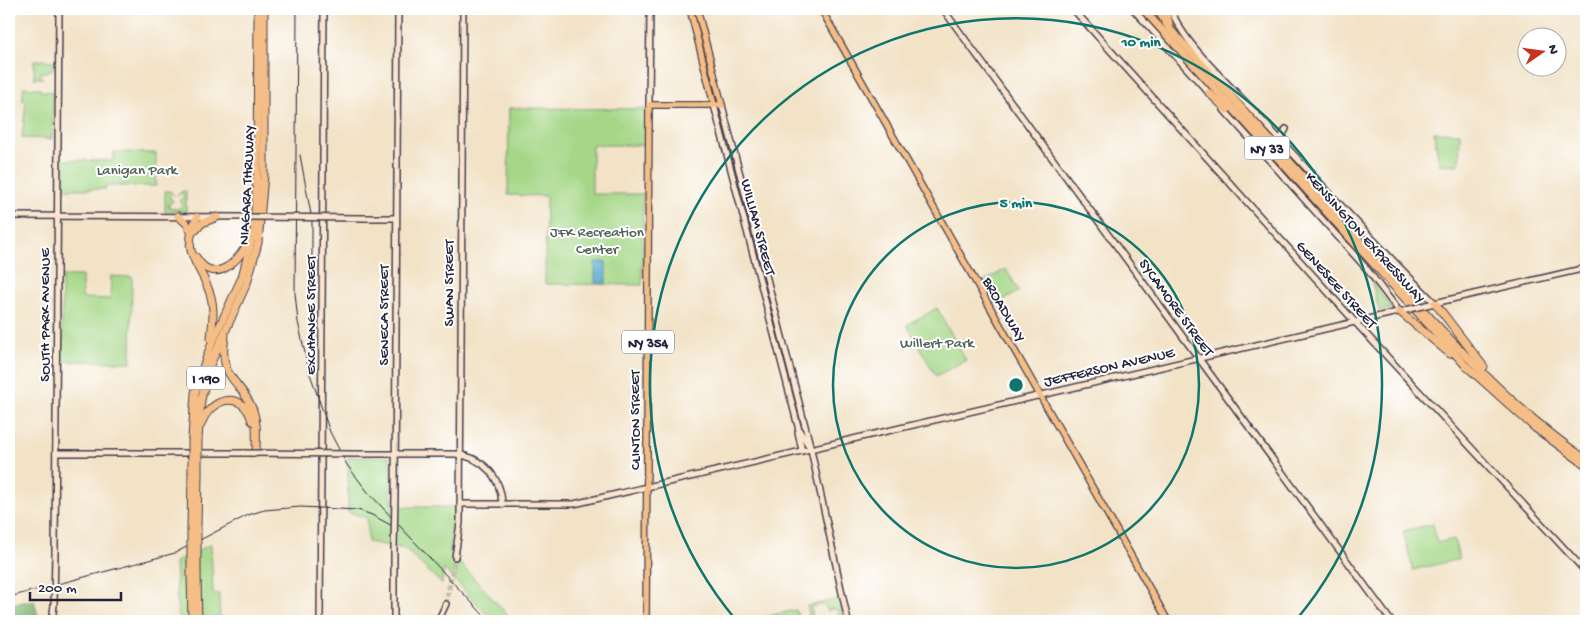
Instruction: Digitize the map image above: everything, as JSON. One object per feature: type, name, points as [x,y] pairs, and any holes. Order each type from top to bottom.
[{"type":"highway","name":"NIAGARA THRUWAY","points":[[196,436],[204,383],[226,327],[248,283],[257,251],[262,197],[258,9]]},
{"type":"highway","name":"NIAGARA THRUWAY","points":[[192,621],[196,436],[195,393],[211,345],[242,277],[254,230],[261,138],[264,9]]},
{"type":"highway","name":"KENSINGTON EXPRESSWAY","points":[[1143,9],[1282,165],[1466,366],[1535,428],[1586,465]]},
{"type":"highway","points":[[1157,9],[1169,28],[1182,42]]},
{"type":"highway","name":"NY 33","points":[[1164,9],[1171,26],[1182,42]]},
{"type":"highway","name":"KENSINGTON EXPRESSWAY","points":[[1182,42],[1414,301],[1505,392],[1544,427],[1586,459]]},
{"type":"highway","points":[[1231,88],[1270,139]]},
{"type":"highway","points":[[1209,93],[1282,165]]},
{"type":"highway","points":[[178,216],[194,232]]},
{"type":"highway","points":[[196,217],[193,244],[197,259],[206,268],[216,270],[231,265],[239,258],[254,230]]},
{"type":"highway","points":[[211,345],[213,307],[208,287],[190,253],[194,232],[202,223],[217,217]]},
{"type":"highway","points":[[1436,303],[1505,392]]},
{"type":"highway","points":[[1402,311],[1466,366]]},
{"type":"highway","points":[[226,327],[223,353],[226,370],[249,402],[254,420],[250,453]]},
{"type":"highway","points":[[196,436],[207,411],[214,404],[223,401],[240,404],[254,420]]},
{"type":"highway","name":"NIAGARA THRUWAY","points":[[194,574],[198,621]]},
{"type":"main road","name":"WILLIAM STREET","points":[[690,9],[714,105]]},
{"type":"main road","name":"WILLIAM STREET","points":[[697,9],[722,105]]},
{"type":"main road","name":"BROADWAY","points":[[821,9],[1168,621]]},
{"type":"main road","points":[[649,104],[722,105]]},
{"type":"main road","name":"CLINTON STREET","points":[[646,621],[649,104]]},
{"type":"street","name":"SOUTH PARK AVENUE","points":[[52,621],[55,552],[59,9]]},
{"type":"street","name":"EXCHANGE STREET","points":[[320,621],[324,9]]},
{"type":"street","name":"SENECA STREET","points":[[394,621],[398,9]]},
{"type":"street","name":"SWAN STREET","points":[[455,557],[460,504],[463,9]]},
{"type":"street","name":"CLINTON STREET","points":[[649,104],[650,9]]},
{"type":"street","name":"SYCAMORE STREET","points":[[943,9],[1390,621]]},
{"type":"street","name":"GENESEE STREET","points":[[1074,9],[1355,322],[1586,572]]},
{"type":"street","points":[[1133,9],[1366,268],[1402,311]]},
{"type":"street","points":[[1171,9],[1181,31],[1231,88],[1372,241],[1436,303]]},
{"type":"street","name":"WILLIAM STREET","points":[[714,105],[799,430],[810,448]]},
{"type":"street","name":"WILLIAM STREET","points":[[722,105],[810,448],[848,621]]},
{"type":"street","points":[[1280,140],[1286,129]]},
{"type":"street","points":[[9,216],[396,218]]},
{"type":"street","name":"JEFFERSON AVENUE","points":[[460,504],[571,504],[1586,268]]},
{"type":"street","points":[[799,430],[802,450]]},
{"type":"street","points":[[56,453],[460,455],[480,462],[491,473],[499,487],[502,504]]},
{"type":"street","points":[[438,621],[446,604]]},
{"type":"green space","points":[[34,60],[54,61],[54,70],[41,73],[40,77],[43,78],[34,78]]},
{"type":"green space","points":[[23,87],[40,88],[41,91],[53,92],[52,139],[22,138],[26,102],[23,101]]},
{"type":"green space","name":"JFK Recreation Center","points":[[509,108],[645,109],[645,145],[592,145],[592,194],[643,194],[642,285],[545,284],[546,196],[508,195]]},
{"type":"green space","points":[[719,111],[727,129],[765,287],[764,286]]},
{"type":"green space","points":[[1434,132],[1460,133],[1459,165],[1439,164]]},
{"type":"green space","name":"Lanigan Park","points":[[114,152],[156,153],[156,186],[106,186],[106,189],[62,189],[62,160],[113,161]]},
{"type":"green space","points":[[165,191],[172,193],[169,196],[173,201],[168,205],[171,208],[178,209],[183,205],[179,201],[184,196],[181,193],[177,196],[182,191],[186,191],[186,212],[165,212]]},
{"type":"green space","points":[[1006,269],[1019,291],[995,305],[983,282]]},
{"type":"green space","points":[[62,276],[82,276],[82,298],[110,299],[111,276],[132,277],[131,362],[62,361]]},
{"type":"green space","points":[[1372,282],[1391,307],[1390,309],[1379,311]]},
{"type":"green space","points":[[767,296],[776,318],[791,382],[789,381]]},
{"type":"green space","name":"Willert Park","points":[[937,308],[966,360],[936,376],[907,325]]},
{"type":"green space","points":[[348,457],[390,457],[392,503],[399,507],[455,507],[454,528],[449,551],[513,621],[493,621],[444,569],[442,584],[405,549],[368,542],[367,518],[348,512]]},
{"type":"green space","points":[[1433,524],[1437,543],[1454,539],[1459,559],[1413,570],[1403,531]]},
{"type":"green space","points":[[211,544],[213,594],[219,594],[220,621],[178,621],[175,562]]},
{"type":"green space","points":[[839,599],[843,616],[835,619],[839,612],[833,608],[828,611],[824,604],[811,607],[813,617],[810,618],[807,606]]},
{"type":"green space","points":[[34,600],[39,621],[9,621],[9,605]]},
{"type":"green space","points":[[796,610],[799,621],[759,621],[758,618]]},
{"type":"water","points":[[595,262],[606,262],[606,283],[595,283]]},
{"type":"tunnel","points":[[446,604],[455,557]]},
{"type":"railway","points":[[297,9],[295,293],[298,322],[309,371],[330,432],[347,465],[367,491],[489,621]]},
{"type":"railway","points":[[300,155],[312,220],[312,276]]},
{"type":"railway","points":[[9,597],[175,553],[248,515],[264,510],[301,507],[358,510],[396,528]]}]
